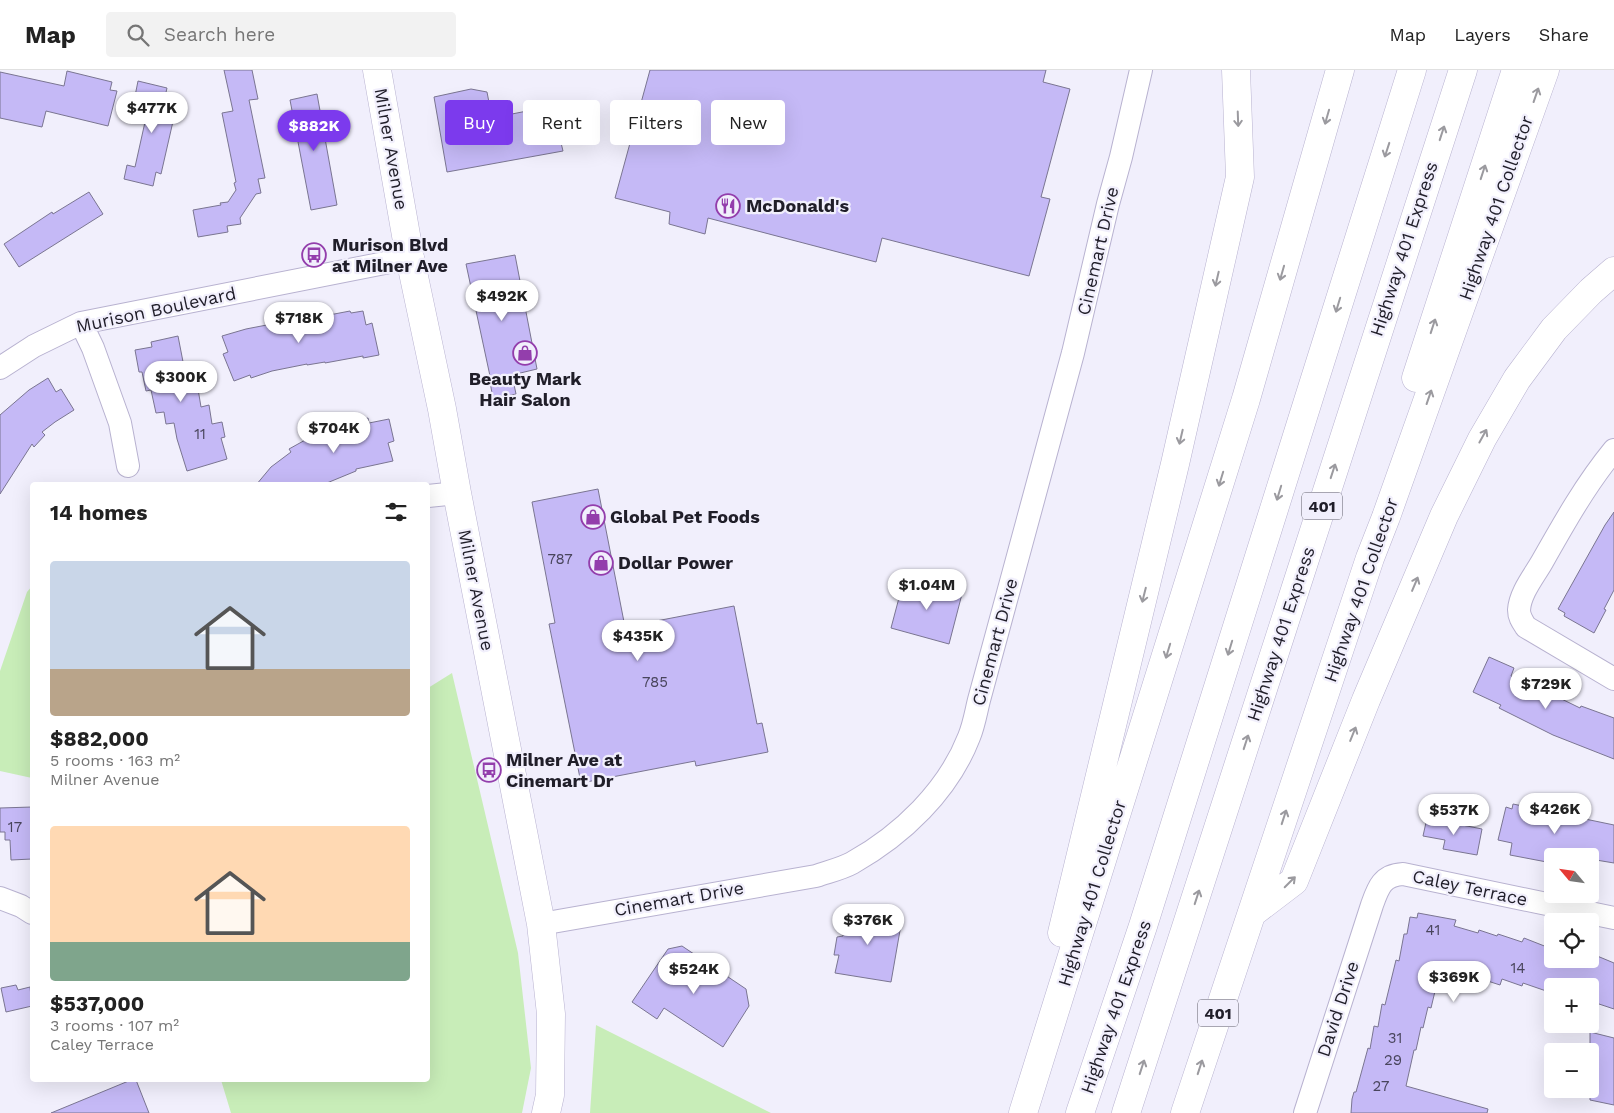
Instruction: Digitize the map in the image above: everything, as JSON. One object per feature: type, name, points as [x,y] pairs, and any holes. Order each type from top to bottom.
[{"type":"main road","name":"Milner Avenue","points":[[377,70],[410,258],[442,409],[541,924],[551,1014],[550,1095],[546,1113]]},
{"type":"main road","points":[[1018,1113],[1173,473],[1240,177],[1236,70]]},
{"type":"main road","name":"Highway 401 Collector","points":[[1022,1113],[1243,409],[1340,70]]},
{"type":"main road","name":"Highway 401 Express","points":[[1080,1113],[1143,926],[1412,70]]},
{"type":"main road","name":"Highway 401 Express","points":[[1126,1113],[1463,70]]},
{"type":"main road","points":[[1370,558],[1371,517],[1516,70]]},
{"type":"main road","name":"Highway 401 Collector","points":[[1185,1113],[1370,558],[1545,70]]},
{"type":"main road","points":[[1252,913],[1294,880],[1366,700],[1444,516],[1482,439],[1517,380],[1554,329],[1591,291],[1614,271]]},
{"type":"street","name":"Cinemart Drive","points":[[541,924],[816,876],[850,864],[889,839],[922,809],[951,772],[969,737],[1073,353],[1141,70]]},
{"type":"street","name":"Murison Boulevard","points":[[0,368],[34,346],[81,324],[410,258]]},
{"type":"street","points":[[81,324],[93,348],[120,423],[128,466]]},
{"type":"street","points":[[1614,450],[1591,480],[1568,517],[1528,587],[1519,609],[1520,619],[1526,627],[1614,679]]},
{"type":"street","points":[[430,496],[457,493]]},
{"type":"street","name":"Caley Terrace","points":[[1372,905],[1378,887],[1386,878],[1395,874],[1402,874],[1614,918]]},
{"type":"street","points":[[0,898],[30,912]]},
{"type":"street","name":"David Drive","points":[[1305,1113],[1372,905]]},
{"type":"green space","points":[[30,588],[30,778],[0,771],[0,671],[27,592]]},
{"type":"green space","points":[[452,673],[518,953],[531,1068],[522,1113],[231,1113],[222,1082],[430,1082],[430,687]]},
{"type":"green space","points":[[596,1025],[771,1113],[590,1113]]},
{"type":"building","points":[[224,70],[252,70],[258,99],[249,100],[265,178],[258,179],[261,193],[256,194],[240,218],[241,224],[227,226],[228,232],[198,237],[193,210],[228,202],[236,190],[222,113],[233,111]]},
{"type":"building","points":[[650,70],[1046,70],[1043,82],[1070,89],[1041,197],[1050,199],[1029,276],[882,238],[876,262],[708,218],[705,234],[669,224],[670,212],[615,198],[629,145],[701,145],[701,100],[642,100]]},
{"type":"building","points":[[67,71],[112,82],[110,90],[117,91],[108,126],[46,111],[42,127],[0,118],[0,72],[64,86]]},
{"type":"building","points":[[138,81],[167,88],[164,101],[171,103],[168,116],[174,117],[161,174],[156,172],[153,186],[124,179],[127,165],[135,167],[147,113],[139,111],[143,98],[135,96]]},
{"type":"building","points":[[471,89],[487,92],[489,100],[445,100],[445,145],[513,145],[513,114],[523,112],[523,145],[562,145],[563,151],[447,172],[434,97]]},
{"type":"building","points":[[317,94],[337,205],[311,210],[290,100]]},
{"type":"building","points":[[89,192],[103,214],[19,267],[4,244],[52,212],[53,214]]},
{"type":"building","points":[[515,255],[537,369],[512,375],[516,394],[493,399],[490,376],[466,264]]},
{"type":"building","points":[[350,311],[351,313],[363,311],[366,325],[372,323],[379,355],[307,364],[272,371],[251,378],[250,375],[234,381],[223,354],[228,352],[222,336],[246,329]]},
{"type":"building","points":[[178,336],[185,372],[191,371],[194,390],[198,389],[201,407],[209,405],[212,424],[222,422],[225,437],[221,438],[227,459],[187,471],[174,423],[166,424],[164,412],[156,413],[151,390],[146,391],[142,372],[139,372],[135,350],[152,347],[151,342]]},
{"type":"building","points":[[48,378],[56,392],[61,389],[74,410],[42,432],[45,435],[34,447],[32,444],[0,494],[0,415],[29,390]]},
{"type":"building","points":[[347,415],[349,423],[368,418],[369,423],[389,419],[394,441],[388,443],[393,461],[356,469],[356,471],[329,482],[258,482],[271,467],[291,452],[289,449],[334,427],[332,419]]},
{"type":"building","points":[[598,489],[625,627],[734,606],[757,724],[762,723],[768,752],[696,766],[695,761],[581,783],[549,624],[555,623],[532,502]]},
{"type":"building","points":[[1614,512],[1614,590],[1594,633],[1564,616],[1565,613],[1558,609]]},
{"type":"building","points":[[904,579],[962,594],[949,644],[891,628]]},
{"type":"building","points":[[1489,657],[1514,668],[1511,676],[1580,708],[1581,706],[1614,718],[1614,759],[1553,735],[1499,708],[1501,705],[1473,692]]},
{"type":"building","points":[[1513,804],[1614,825],[1614,863],[1599,860],[1599,848],[1544,848],[1544,861],[1510,855],[1512,843],[1498,840],[1506,807],[1512,809]]},
{"type":"building","points":[[30,807],[30,859],[11,860],[10,840],[5,840],[5,832],[0,832],[0,808]]},
{"type":"building","points":[[1427,818],[1482,829],[1477,855],[1443,849],[1445,840],[1423,836]]},
{"type":"building","points":[[847,910],[902,919],[891,982],[835,973],[839,955],[834,955],[837,937],[843,936]]},
{"type":"building","points":[[1418,913],[1456,920],[1454,926],[1478,933],[1479,930],[1497,936],[1498,934],[1522,942],[1524,938],[1544,946],[1544,968],[1599,968],[1599,957],[1614,963],[1614,1009],[1599,1004],[1599,978],[1544,978],[1544,990],[1523,983],[1522,986],[1502,979],[1500,985],[1460,972],[1442,962],[1431,1008],[1428,1007],[1416,1050],[1414,1050],[1406,1086],[1488,1109],[1487,1113],[1351,1113],[1354,1092],[1356,1092],[1368,1048],[1370,1049],[1374,1026],[1378,1027],[1382,1004],[1385,1005],[1396,960],[1399,961],[1404,934],[1407,934],[1410,917],[1417,918]]},
{"type":"building","points":[[682,946],[746,989],[749,1006],[723,1047],[664,1008],[657,1019],[632,1002],[668,949]]},
{"type":"building","points":[[16,985],[18,990],[30,987],[30,1006],[6,1012],[1,988]]},
{"type":"building","points":[[1590,1033],[1614,1038],[1614,1105],[1590,1100],[1590,1098],[1599,1098],[1599,1043],[1590,1043]]},
{"type":"building","points":[[126,1082],[137,1082],[149,1113],[51,1113]]},
{"type":"place","name":"McDonald's","points":[[728,206]]},
{"type":"place","name":"Murison Blvd at Milner Ave","points":[[314,255]]},
{"type":"place","name":"Beauty Mark Hair Salon","points":[[525,353]]},
{"type":"place","name":"Global Pet Foods","points":[[593,517]]},
{"type":"place","name":"Dollar Power","points":[[601,563]]},
{"type":"place","name":"Milner Ave at Cinemart Dr","points":[[489,770]]}]
